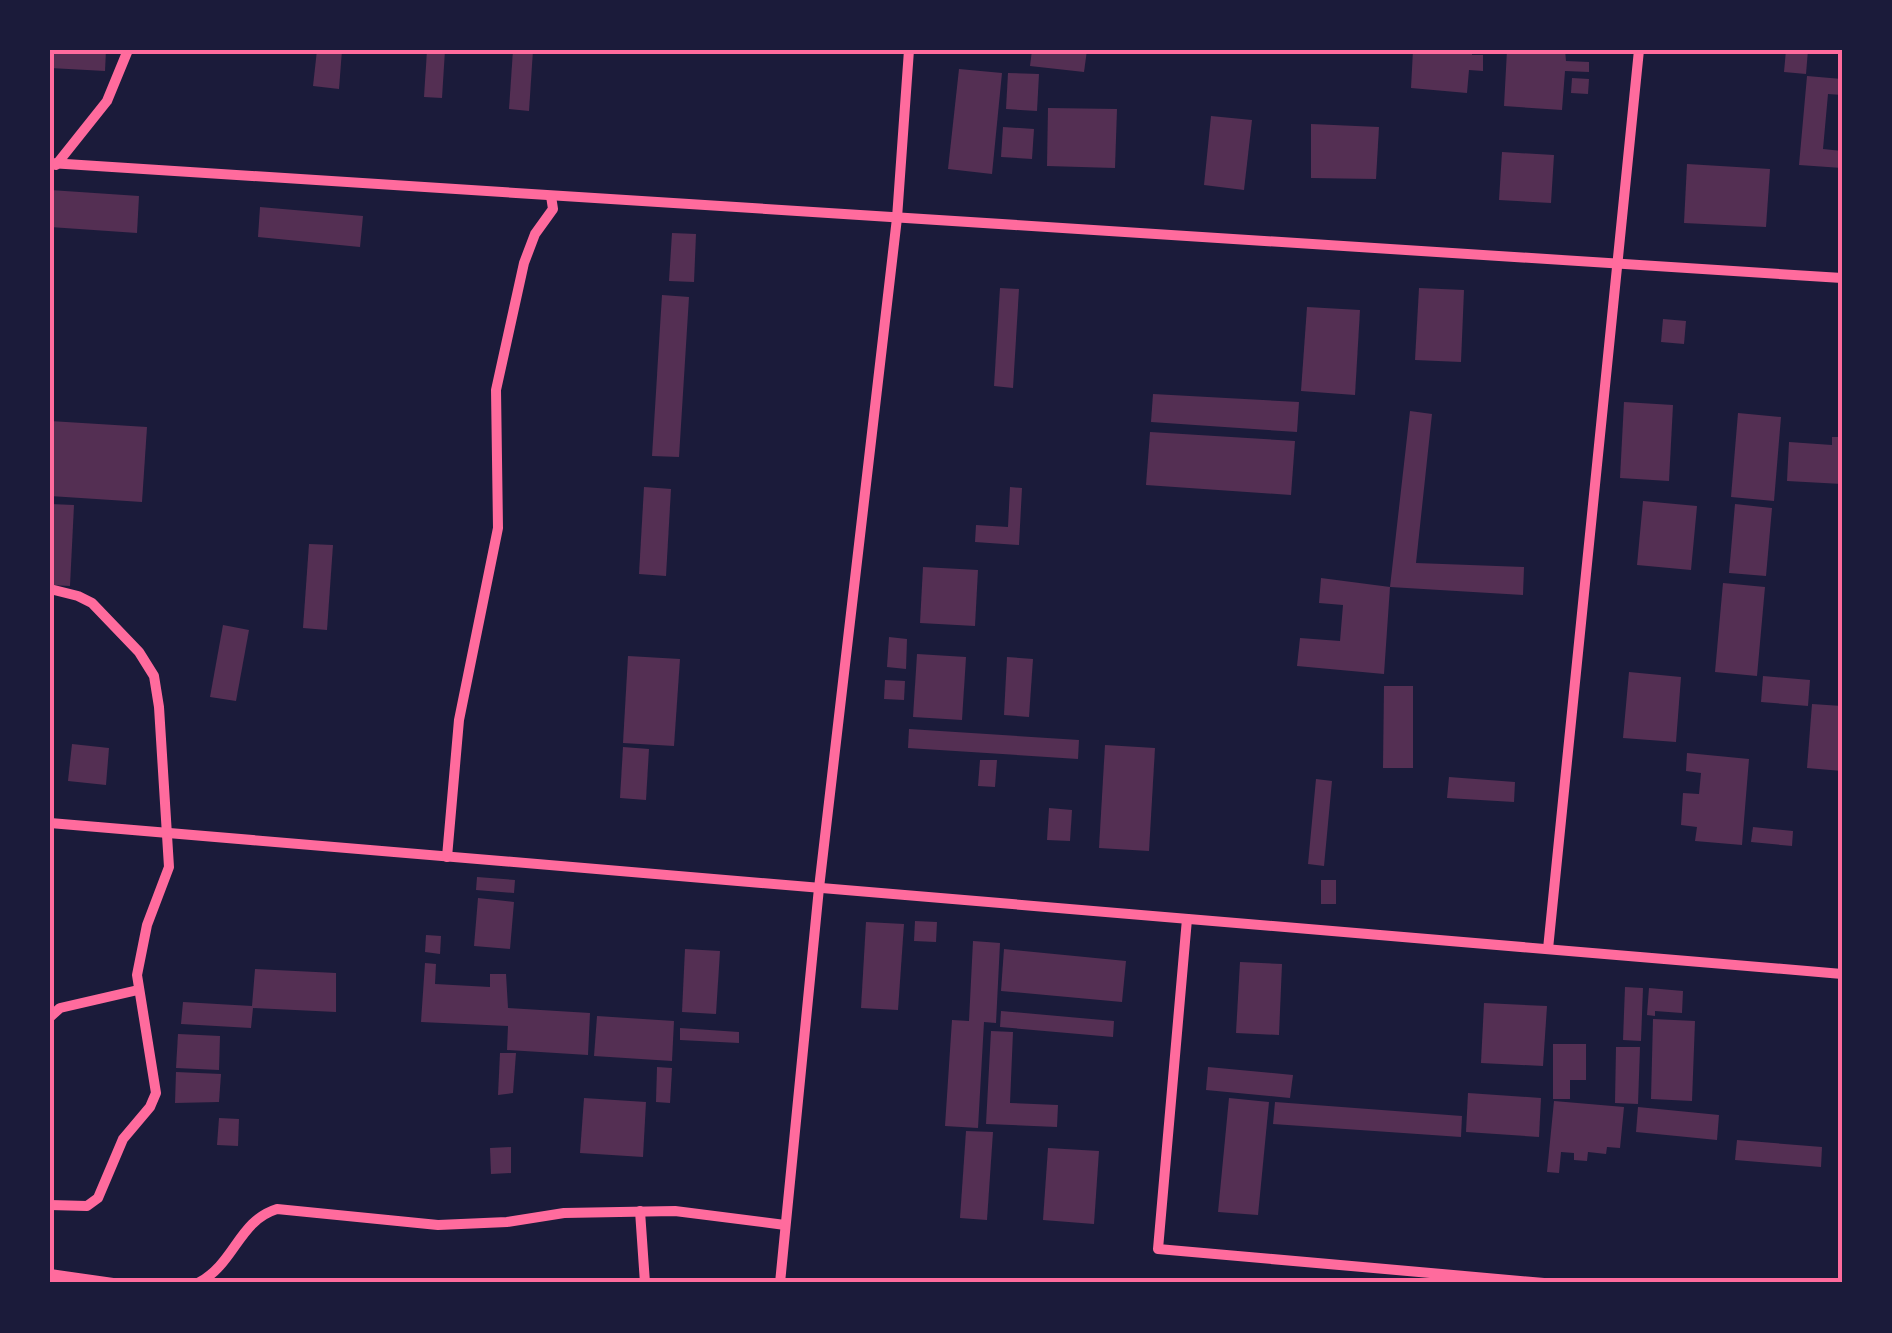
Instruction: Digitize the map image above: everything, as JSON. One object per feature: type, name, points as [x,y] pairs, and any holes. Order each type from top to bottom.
[{"type":"street","points":[[53,164],[107,101],[128,50]]},
{"type":"street","points":[[780,1283],[818,888],[898,218],[909,50]]},
{"type":"street","points":[[1548,949],[1639,50]]},
{"type":"street","points":[[53,164],[1842,278]]},
{"type":"street","points":[[447,857],[459,720],[498,528],[496,390],[524,263],[536,234],[554,209],[551,196]]},
{"type":"street","points":[[50,590],[92,603],[139,652],[154,676],[169,841],[168,878],[140,952],[138,990],[148,1029],[156,1093],[150,1107],[124,1139],[98,1198],[88,1206],[50,1205]]},
{"type":"street","points":[[50,824],[1842,974]]},
{"type":"street","points":[[1188,919],[1158,1249],[1544,1283]]},
{"type":"street","points":[[50,1017],[60,1008],[138,990]]},
{"type":"street","points":[[198,1283],[221,1269],[250,1225],[264,1213],[277,1210],[438,1225],[506,1222],[564,1213],[675,1211],[786,1225]]},
{"type":"street","points":[[640,1211],[645,1283]]},
{"type":"street","points":[[50,1274],[113,1283]]},
{"type":"building","points":[[50,50],[106,50],[105,71],[50,68]]},
{"type":"building","points":[[317,50],[342,50],[339,89],[313,86]]},
{"type":"building","points":[[427,50],[445,50],[442,98],[424,97]]},
{"type":"building","points":[[513,50],[533,50],[529,111],[509,109]]},
{"type":"building","points":[[1032,50],[1087,50],[1084,72],[1030,66]]},
{"type":"building","points":[[1413,50],[1472,50],[1472,55],[1483,55],[1483,71],[1469,70],[1467,93],[1411,88]]},
{"type":"building","points":[[1507,50],[1565,50],[1566,61],[1589,62],[1589,72],[1565,71],[1562,110],[1504,106]]},
{"type":"building","points":[[1786,50],[1808,50],[1806,74],[1784,72]]},
{"type":"building","points":[[959,69],[1002,73],[992,174],[948,169]]},
{"type":"building","points":[[1008,73],[1039,74],[1037,111],[1006,109]]},
{"type":"building","points":[[1807,76],[1842,79],[1842,95],[1828,94],[1823,149],[1842,151],[1842,168],[1799,165]]},
{"type":"building","points":[[1572,78],[1589,79],[1588,94],[1571,93]]},
{"type":"building","points":[[1048,108],[1117,109],[1115,168],[1047,166]]},
{"type":"building","points":[[1211,116],[1252,120],[1244,190],[1204,185]]},
{"type":"building","points":[[1311,124],[1379,127],[1376,179],[1311,178]]},
{"type":"building","points":[[1003,127],[1034,129],[1032,159],[1001,157]]},
{"type":"building","points":[[1502,152],[1554,155],[1551,203],[1499,200]]},
{"type":"building","points":[[1687,164],[1770,169],[1766,227],[1684,223]]},
{"type":"building","points":[[50,190],[139,196],[137,233],[50,227]]},
{"type":"building","points":[[260,207],[363,216],[360,247],[258,237]]},
{"type":"building","points":[[672,233],[696,234],[694,282],[669,281]]},
{"type":"building","points":[[1000,288],[1019,289],[1013,388],[994,386]]},
{"type":"building","points":[[1419,288],[1464,290],[1461,362],[1415,360]]},
{"type":"building","points":[[662,295],[689,297],[679,457],[652,456]]},
{"type":"building","points":[[1307,307],[1360,310],[1355,395],[1301,391]]},
{"type":"building","points":[[1663,319],[1686,321],[1684,344],[1661,342]]},
{"type":"building","points":[[1153,394],[1299,402],[1297,432],[1151,422]]},
{"type":"building","points":[[1624,402],[1673,405],[1669,481],[1620,478]]},
{"type":"building","points":[[1410,411],[1432,414],[1416,563],[1524,567],[1523,595],[1390,587]]},
{"type":"building","points":[[1738,413],[1781,417],[1774,501],[1731,497]]},
{"type":"building","points":[[50,421],[147,427],[142,502],[50,496]]},
{"type":"building","points":[[1150,432],[1295,441],[1291,495],[1146,485]]},
{"type":"building","points":[[1832,437],[1842,437],[1842,484],[1787,481],[1789,442],[1832,445]]},
{"type":"building","points":[[644,487],[671,489],[666,576],[639,574]]},
{"type":"building","points":[[1010,487],[1022,488],[1019,545],[975,542],[976,525],[1008,527]]},
{"type":"building","points":[[1643,501],[1697,506],[1691,570],[1637,565]]},
{"type":"building","points":[[50,504],[74,505],[70,586],[50,585]]},
{"type":"building","points":[[1735,504],[1772,508],[1766,576],[1729,573]]},
{"type":"building","points":[[309,544],[333,545],[327,630],[303,628]]},
{"type":"building","points":[[923,567],[978,570],[975,626],[920,623]]},
{"type":"building","points":[[1321,578],[1390,587],[1384,674],[1297,666],[1300,638],[1340,641],[1343,605],[1319,603]]},
{"type":"building","points":[[1723,583],[1765,587],[1757,676],[1715,672]]},
{"type":"building","points":[[223,625],[249,630],[236,701],[210,697]]},
{"type":"building","points":[[889,637],[907,639],[906,669],[887,667]]},
{"type":"building","points":[[917,654],[966,657],[962,720],[913,717]]},
{"type":"building","points":[[628,656],[680,659],[674,746],[623,743]]},
{"type":"building","points":[[1007,657],[1033,659],[1029,717],[1004,715]]},
{"type":"building","points":[[1629,672],[1681,677],[1676,742],[1623,738]]},
{"type":"building","points":[[1763,676],[1810,680],[1808,706],[1761,702]]},
{"type":"building","points":[[885,680],[905,681],[904,700],[884,699]]},
{"type":"building","points":[[1384,686],[1413,686],[1413,768],[1383,768]]},
{"type":"building","points":[[1812,704],[1842,706],[1842,771],[1807,768]]},
{"type":"building","points":[[909,729],[1079,740],[1078,759],[908,748]]},
{"type":"building","points":[[72,744],[109,748],[106,785],[68,781]]},
{"type":"building","points":[[1105,745],[1155,748],[1149,851],[1099,848]]},
{"type":"building","points":[[623,747],[649,749],[646,800],[620,798]]},
{"type":"building","points":[[1687,753],[1749,759],[1742,845],[1695,841],[1697,827],[1681,825],[1683,793],[1699,794],[1701,773],[1686,771]]},
{"type":"building","points":[[980,760],[997,760],[995,787],[978,786]]},
{"type":"building","points":[[1449,777],[1515,782],[1514,802],[1447,798]]},
{"type":"building","points":[[1316,779],[1332,781],[1324,866],[1308,864]]},
{"type":"building","points":[[1049,808],[1072,810],[1070,841],[1047,840]]},
{"type":"building","points":[[1753,827],[1793,831],[1792,846],[1751,842]]},
{"type":"building","points":[[477,877],[515,880],[514,893],[476,890]]},
{"type":"building","points":[[1321,880],[1336,880],[1336,904],[1321,904]]},
{"type":"building","points":[[478,898],[514,902],[510,949],[474,946]]},
{"type":"building","points":[[915,921],[937,922],[936,942],[914,941]]},
{"type":"building","points":[[866,922],[904,924],[898,1010],[861,1008]]},
{"type":"building","points":[[426,935],[441,936],[440,954],[425,952]]},
{"type":"building","points":[[973,941],[1000,943],[996,1023],[984,1022],[978,1128],[945,1126],[952,1020],[969,1021]]},
{"type":"building","points":[[685,949],[720,951],[716,1014],[682,1012]]},
{"type":"building","points":[[1004,949],[1126,961],[1122,1002],[1001,991]]},
{"type":"building","points":[[1240,962],[1282,964],[1279,1035],[1236,1033]]},
{"type":"building","points":[[425,963],[436,964],[435,984],[490,987],[490,974],[506,974],[508,1008],[590,1013],[588,1055],[507,1050],[508,1026],[421,1022]]},
{"type":"building","points":[[255,969],[336,973],[336,1012],[253,1008],[251,1028],[181,1024],[183,1002],[252,1006]]},
{"type":"building","points":[[1625,987],[1643,988],[1641,1041],[1623,1040]]},
{"type":"building","points":[[1649,988],[1683,991],[1682,1013],[1655,1011],[1655,1016],[1647,1015]]},
{"type":"building","points":[[1484,1003],[1547,1006],[1543,1066],[1481,1063]]},
{"type":"building","points":[[1001,1011],[1114,1021],[1113,1037],[1000,1027]]},
{"type":"building","points":[[597,1016],[674,1021],[672,1061],[594,1056]]},
{"type":"building","points":[[1653,1019],[1695,1021],[1692,1101],[1651,1099]]},
{"type":"building","points":[[680,1028],[739,1032],[739,1043],[680,1040]]},
{"type":"building","points":[[991,1031],[1013,1032],[1010,1103],[1058,1105],[1057,1127],[986,1124]]},
{"type":"building","points":[[178,1034],[220,1036],[219,1070],[176,1068]]},
{"type":"building","points":[[1553,1044],[1586,1044],[1586,1080],[1570,1080],[1570,1099],[1553,1099]]},
{"type":"building","points":[[1616,1047],[1640,1047],[1638,1104],[1615,1103]]},
{"type":"building","points":[[500,1053],[516,1053],[513,1093],[498,1095]]},
{"type":"building","points":[[657,1067],[672,1068],[670,1103],[656,1102]]},
{"type":"building","points":[[1208,1067],[1293,1075],[1290,1098],[1206,1090]]},
{"type":"building","points":[[176,1072],[221,1074],[219,1102],[175,1103]]},
{"type":"building","points":[[1468,1093],[1541,1098],[1539,1137],[1466,1132]]},
{"type":"building","points":[[584,1098],[646,1102],[643,1157],[580,1153]]},
{"type":"building","points":[[1229,1098],[1269,1102],[1258,1215],[1218,1212]]},
{"type":"building","points":[[1554,1101],[1624,1107],[1620,1148],[1607,1147],[1606,1154],[1588,1152],[1587,1161],[1574,1160],[1574,1153],[1561,1152],[1559,1173],[1547,1172]]},
{"type":"building","points":[[1275,1102],[1462,1116],[1461,1137],[1273,1124]]},
{"type":"building","points":[[1638,1107],[1719,1115],[1717,1140],[1636,1132]]},
{"type":"building","points":[[219,1118],[239,1119],[238,1146],[217,1145]]},
{"type":"building","points":[[966,1131],[993,1132],[987,1220],[960,1218]]},
{"type":"building","points":[[1737,1140],[1822,1147],[1821,1167],[1735,1160]]},
{"type":"building","points":[[511,1147],[511,1173],[491,1174],[490,1148]]},
{"type":"building","points":[[1048,1148],[1099,1151],[1094,1224],[1043,1220]]}]
